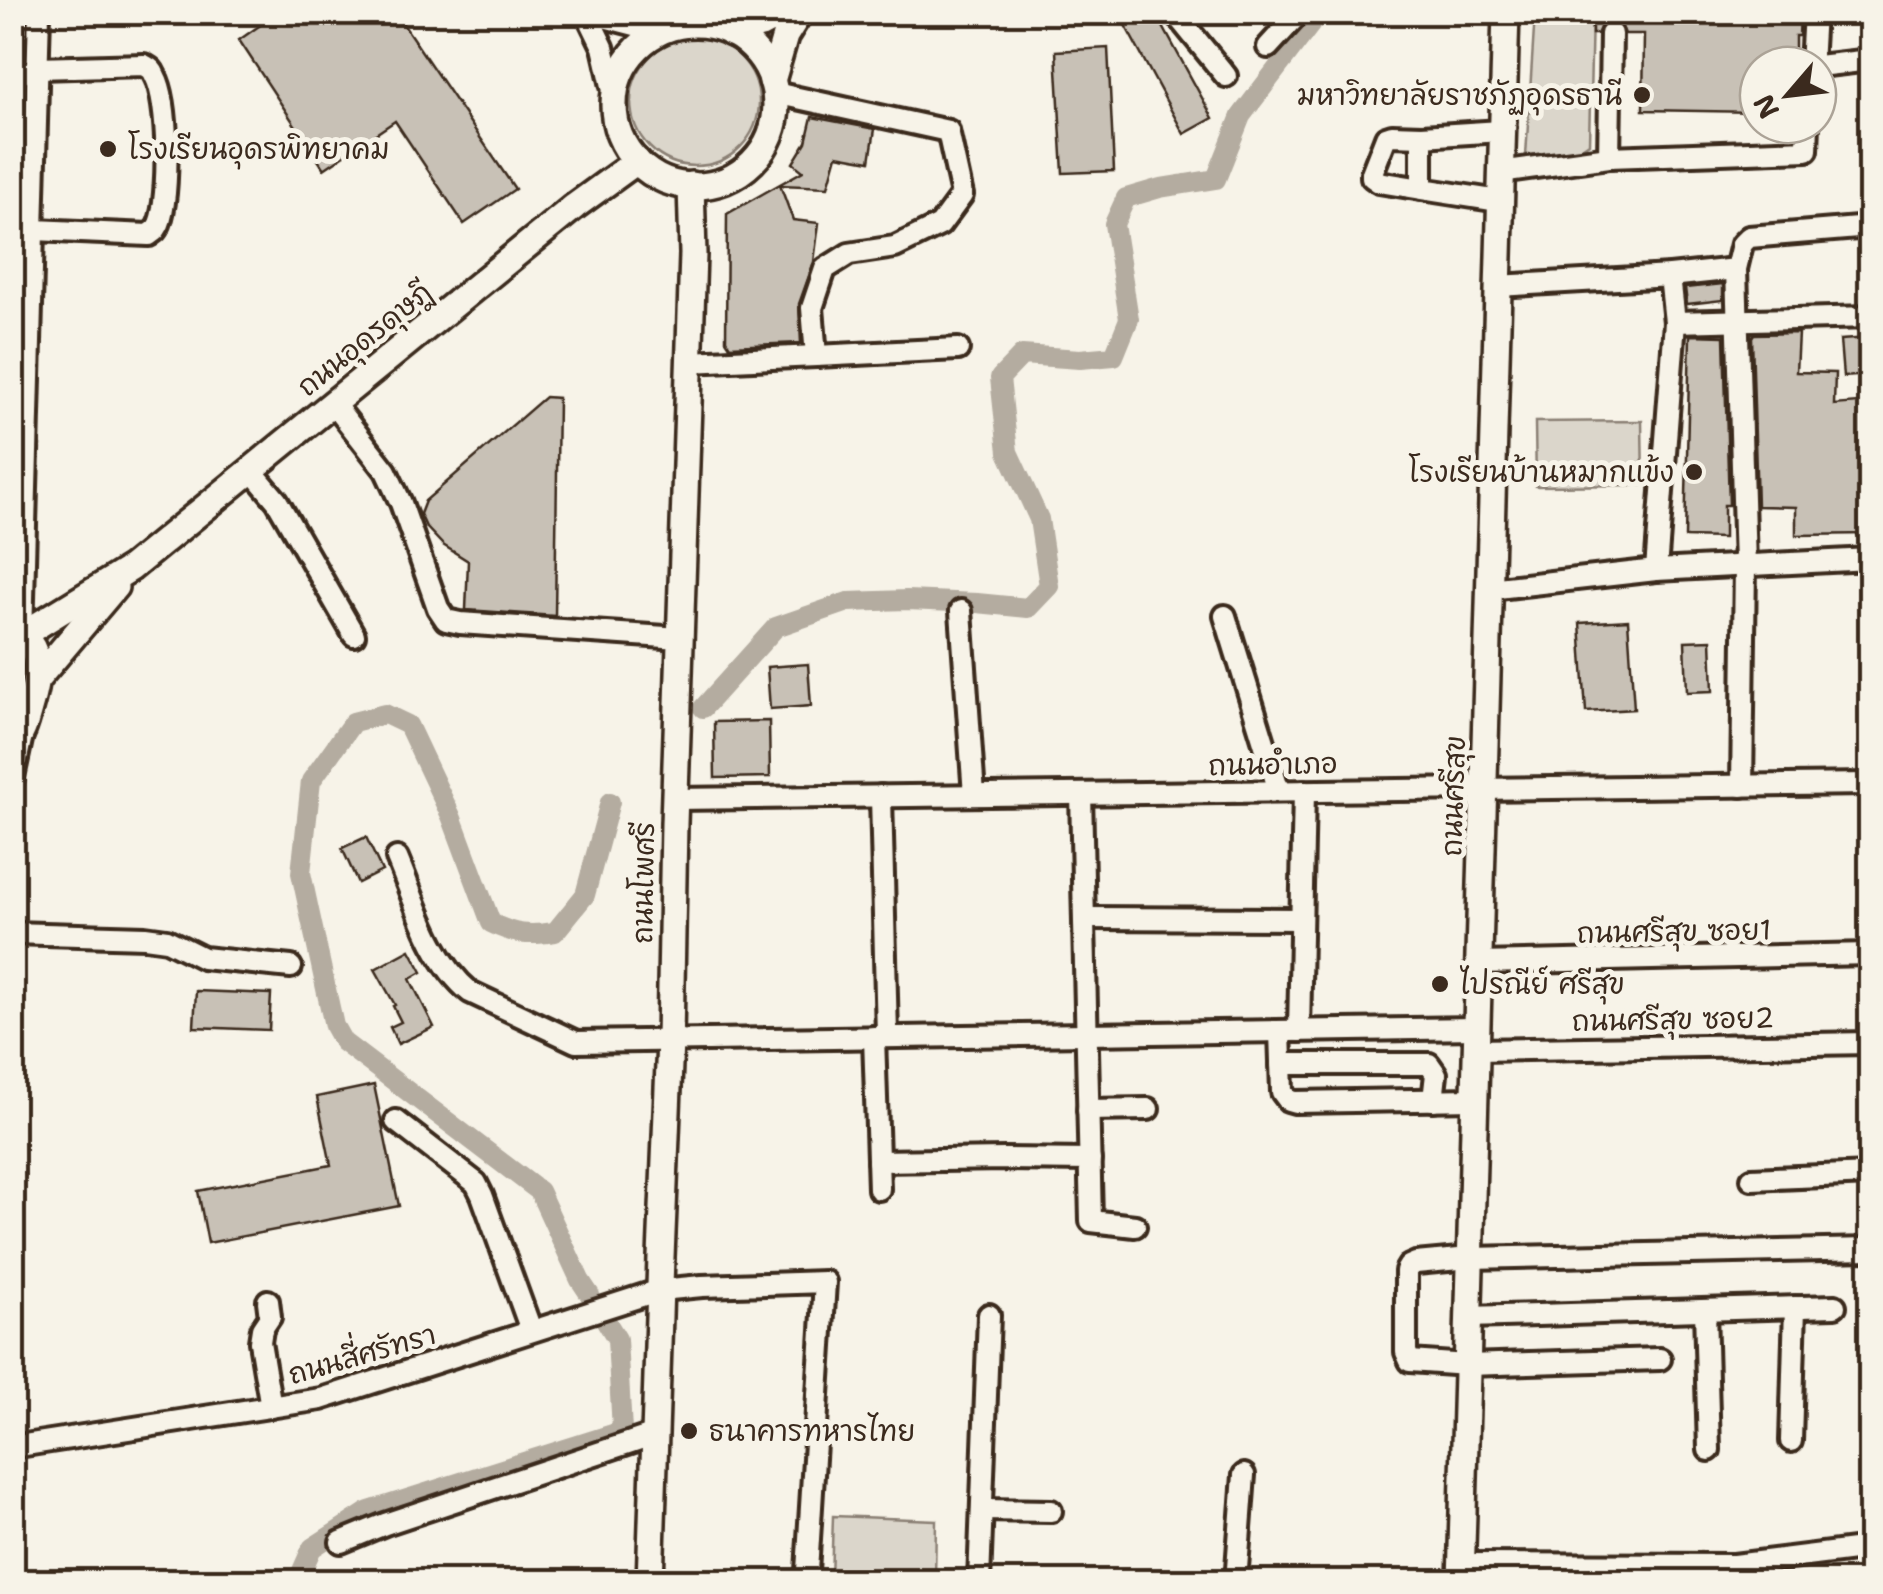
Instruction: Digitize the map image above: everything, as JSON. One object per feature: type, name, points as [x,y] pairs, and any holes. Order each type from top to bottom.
[{"type":"main road","points":[[785,12],[761,25],[682,25],[672,20],[634,52],[624,66],[614,99],[615,116],[620,133],[646,169],[667,181],[690,185],[725,180],[754,160],[772,129],[776,111],[774,87],[786,36],[800,12]]},
{"type":"main road","name":"ถนนศรีสุข","points":[[1461,1573],[1506,12]]},
{"type":"main road","points":[[728,22],[760,57],[774,87]]},
{"type":"main road","name":"ถนนอุดรดุษฎี","points":[[17,633],[131,568],[575,206],[638,161]]},
{"type":"main road","name":"ถนนโพศรี","points":[[650,1582],[670,1040],[692,254],[690,185]]},
{"type":"main road","name":"ถนนอุดรดุษฎี","points":[[38,678],[131,568]]},
{"type":"main road","points":[[17,633],[31,644],[38,678],[17,741]]},
{"type":"street","points":[[17,633],[20,461],[34,230],[40,12]]},
{"type":"street","points":[[1174,12],[1226,76]]},
{"type":"street","points":[[1268,48],[1300,12]]},
{"type":"street","points":[[1814,12],[1815,45]]},
{"type":"street","points":[[586,13],[644,28],[672,20]]},
{"type":"street","points":[[586,13],[602,47],[614,99]]},
{"type":"street","points":[[1609,157],[1611,34]]},
{"type":"street","points":[[1838,63],[1870,60]]},
{"type":"street","points":[[12,76],[38,68],[144,65],[157,78],[166,129],[163,210],[153,232],[34,230]]},
{"type":"street","points":[[774,87],[948,131],[962,195],[940,225],[896,246],[849,254],[825,269],[812,308],[816,356]]},
{"type":"street","points":[[1500,201],[1379,182],[1372,173],[1386,137],[1392,135],[1502,131]]},
{"type":"street","points":[[1422,136],[1422,188]]},
{"type":"street","points":[[1500,172],[1609,157],[1807,150],[1807,145]]},
{"type":"street","points":[[1742,786],[1745,565],[1736,269],[1742,244],[1749,237],[1870,227]]},
{"type":"street","points":[[1497,286],[1736,269]]},
{"type":"street","points":[[1656,570],[1675,322],[1670,276]]},
{"type":"street","points":[[1675,322],[1870,317]]},
{"type":"street","points":[[689,362],[958,350]]},
{"type":"street","points":[[334,403],[386,471],[446,620],[680,638]]},
{"type":"street","points":[[252,470],[277,501],[354,635]]},
{"type":"street","points":[[1489,589],[1656,570],[1870,559]]},
{"type":"street","points":[[960,611],[974,795]]},
{"type":"street","points":[[1226,616],[1279,791]]},
{"type":"street","points":[[12,782],[17,741]]},
{"type":"street","name":"ถนนอำเภอ","points":[[675,798],[1870,784]]},
{"type":"street","points":[[1304,791],[1302,919],[1290,1031],[1281,1064],[1282,1092],[1295,1102],[1474,1099]]},
{"type":"street","points":[[1081,794],[1091,1221],[1135,1226]]},
{"type":"street","points":[[878,1189],[881,796]]},
{"type":"street","name":"ถนนศรีสุข ซอย2","points":[[396,858],[437,952],[456,981],[470,992],[576,1042],[1290,1031],[1476,1039],[1870,1043]]},
{"type":"street","points":[[1085,918],[1302,919]]},
{"type":"street","points":[[12,933],[145,937],[167,940],[203,958],[290,967]]},
{"type":"street","name":"ถนนศรีสุข ซอย1","points":[[1478,963],[1870,954]]},
{"type":"street","points":[[1281,1064],[1429,1064],[1436,1074],[1433,1100]]},
{"type":"street","points":[[1353,1064],[1353,1101]]},
{"type":"street","points":[[1088,1110],[1148,1109]]},
{"type":"street","points":[[396,1121],[476,1183],[531,1330]]},
{"type":"street","points":[[878,1161],[1090,1160]]},
{"type":"street","points":[[1752,1179],[1870,1174]]},
{"type":"street","points":[[1660,1359],[1467,1365],[1410,1361],[1406,1357],[1406,1270],[1416,1263],[1470,1258],[1870,1249]]},
{"type":"street","name":"ถนนสี่ศรัทรา","points":[[12,1447],[321,1400],[660,1290],[825,1282],[807,1572]]},
{"type":"street","points":[[268,1300],[270,1317],[260,1342],[271,1407]]},
{"type":"street","points":[[1468,1316],[1835,1306]]},
{"type":"street","points":[[1791,1441],[1795,1307]]},
{"type":"street","points":[[1705,1310],[1710,1450]]},
{"type":"street","points":[[979,1582],[989,1315]]},
{"type":"street","points":[[341,1542],[655,1434]]},
{"type":"street","points":[[1236,1582],[1244,1476]]},
{"type":"street","points":[[982,1510],[1051,1511]]},
{"type":"street","points":[[1461,1573],[1734,1565],[1870,1548]]},
{"type":"shaded area","points":[[1535,13],[1592,13],[1589,143],[1576,152],[1526,156]]},
{"type":"shaded area","points":[[695,38],[720,42],[741,56],[755,77],[759,102],[755,127],[741,148],[720,162],[695,166],[670,162],[649,148],[635,127],[631,102],[635,77],[649,56],[670,42]]},
{"type":"shaded area","points":[[1642,421],[1643,485],[1536,486],[1535,422]]},
{"type":"shaded area","points":[[833,1516],[936,1520],[935,1581],[831,1581]]},
{"type":"building","points":[[279,12],[395,12],[515,189],[464,224],[395,121],[324,169],[239,40]]},
{"type":"building","points":[[1118,12],[1155,12],[1213,118],[1184,134]]},
{"type":"building","points":[[1592,12],[1800,12],[1795,45],[1738,45],[1738,112],[1643,110],[1644,34],[1625,34],[1612,20],[1592,34]]},
{"type":"building","points":[[1108,48],[1114,171],[1063,173],[1056,51]]},
{"type":"building","points":[[812,117],[875,129],[870,161],[837,155],[828,187],[780,185],[793,220],[819,223],[814,262],[799,304],[801,343],[730,346],[726,340],[727,214],[803,171],[793,163],[806,142]]},
{"type":"building","points":[[1723,284],[1723,300],[1687,304],[1685,288]]},
{"type":"building","points":[[1798,333],[1796,372],[1835,373],[1834,405],[1870,402],[1870,534],[1796,535],[1796,507],[1757,506],[1752,337]]},
{"type":"building","points":[[1690,335],[1724,336],[1729,505],[1724,505],[1724,538],[1685,537]]},
{"type":"building","points":[[1870,338],[1870,375],[1843,377],[1840,340]]},
{"type":"building","points":[[545,397],[558,398],[555,616],[466,610],[468,561],[443,545],[420,514],[425,501]]},
{"type":"building","points":[[1628,620],[1634,709],[1586,712],[1580,623]]},
{"type":"building","points":[[1711,640],[1713,691],[1687,692],[1685,641]]},
{"type":"building","points":[[808,664],[811,706],[770,709],[767,667]]},
{"type":"building","points":[[769,721],[770,777],[715,778],[714,722]]},
{"type":"building","points":[[366,837],[382,871],[358,883],[342,848]]},
{"type":"building","points":[[410,950],[422,972],[410,979],[434,1027],[398,1044],[390,1027],[401,1022],[375,969]]},
{"type":"building","points":[[196,991],[271,994],[269,1030],[194,1027]]},
{"type":"building","points":[[374,1085],[399,1206],[208,1243],[198,1191],[331,1165],[317,1097]]},
{"type":"waterway","points":[[703,708],[776,627],[848,602],[907,600],[1028,608],[1049,586],[1039,519],[1008,452],[1000,378],[1022,355],[1080,359],[1114,356],[1129,319],[1114,224],[1126,198],[1216,179],[1241,116],[1320,12]]},
{"type":"waterway","points":[[590,1295],[539,1191],[343,1042],[334,1026],[301,873],[311,781],[353,722],[385,714],[408,725],[451,816],[491,923],[500,927],[522,934],[555,932],[585,895],[610,802]]},
{"type":"waterway","points":[[297,1582],[312,1548],[369,1511],[622,1431],[617,1339],[606,1321]]},
{"type":"tunnel","points":[[1611,12],[1611,34]]},
{"type":"place","name":"มหาวิทยาลัยราชภัฏอุดรธานี","points":[[1642,95]]},
{"type":"place","name":"โรงเรียนอุดรพิทยาคม","points":[[108,149]]},
{"type":"place","name":"โรงเรียนบ้านหมากแข้ง","points":[[1694,472]]},
{"type":"place","name":"ไปรณีย์ ศรีสุข","points":[[1440,984]]},
{"type":"place","name":"ธนาคารทหารไทย","points":[[689,1431]]}]
